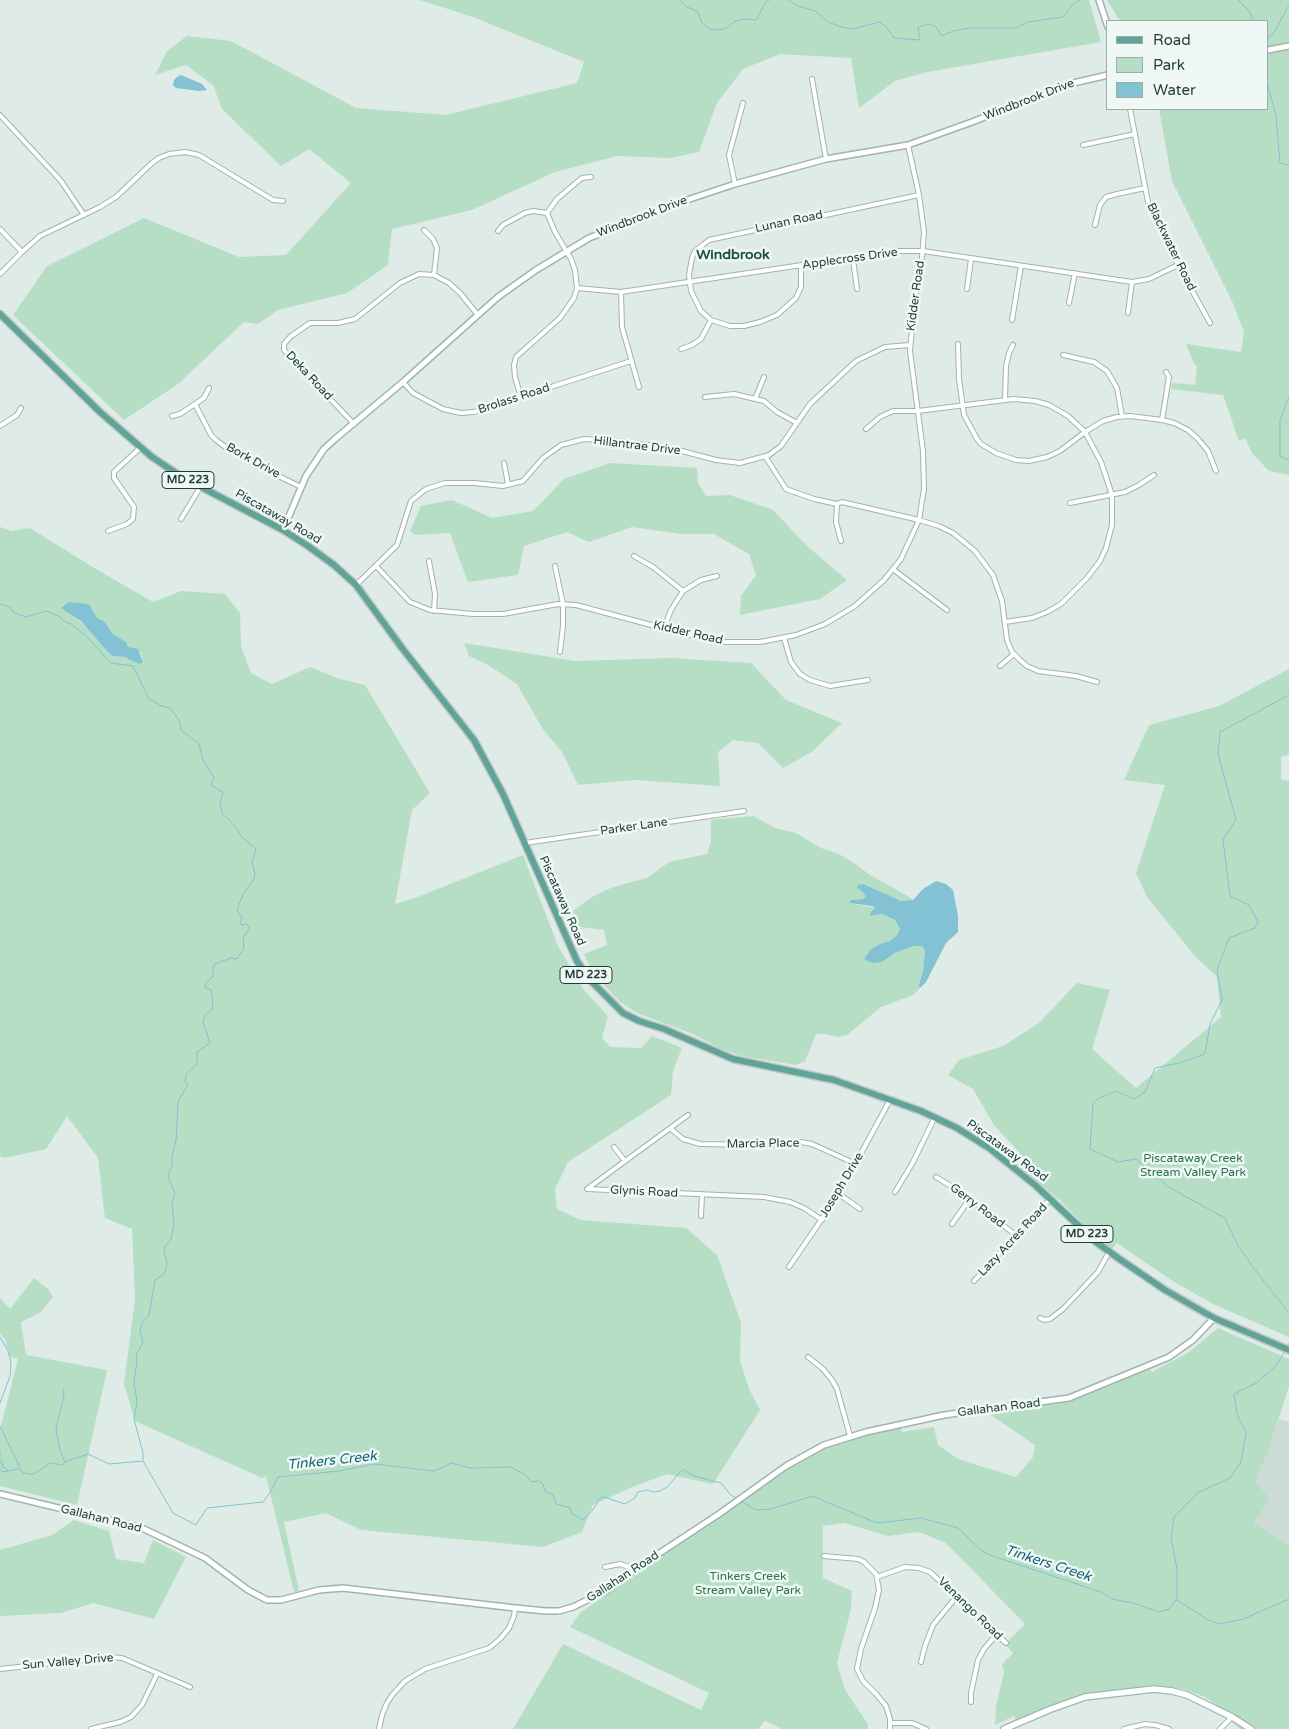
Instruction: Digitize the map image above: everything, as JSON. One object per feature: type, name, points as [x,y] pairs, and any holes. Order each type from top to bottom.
[{"type":"main road","name":"Piscataway Road","points":[[0,314],[100,412],[140,448],[174,472],[283,530],[307,545],[334,565],[356,585],[402,648],[474,740],[502,794],[577,961],[590,980],[623,1013],[639,1021],[679,1035],[733,1060],[834,1080],[935,1117],[957,1128],[989,1148],[1051,1198],[1109,1252],[1165,1290],[1214,1318],[1289,1350]]},
{"type":"main road","points":[[1004,1729],[1085,1697],[1143,1690],[1180,1692],[1196,1698],[1251,1729]]},
{"type":"street","points":[[1099,0],[1106,20]]},
{"type":"street","points":[[1269,50],[1289,46]]},
{"type":"street","name":"Windbrook Drive","points":[[283,530],[301,487],[313,464],[324,450],[478,315],[518,283],[594,235],[678,203],[735,184],[826,159],[908,144],[972,122],[1070,84],[1106,75]]},
{"type":"street","points":[[812,79],[826,159]]},
{"type":"street","points":[[735,184],[729,155],[743,103]]},
{"type":"street","name":"Blackwater Road","points":[[1130,110],[1144,188],[1153,213],[1210,323]]},
{"type":"street","points":[[0,114],[61,180],[84,215]]},
{"type":"street","points":[[1083,145],[1135,134]]},
{"type":"street","name":"Kidder Road","points":[[376,566],[410,602],[421,608],[434,611],[504,614],[563,604],[576,605],[724,642],[760,642],[784,638],[818,627],[868,596],[894,570],[907,548],[919,520],[924,489],[925,472],[910,345],[924,232],[920,195],[908,144]]},
{"type":"street","points":[[0,274],[40,236],[100,207],[116,197],[159,158],[178,152],[199,155],[274,200],[283,201]]},
{"type":"street","points":[[547,213],[557,199],[577,182],[582,178],[591,177]]},
{"type":"street","points":[[1095,225],[1100,205],[1106,198],[1144,188]]},
{"type":"street","name":"Lunan Road","points":[[690,283],[690,267],[695,251],[712,238],[920,195]]},
{"type":"street","points":[[498,231],[503,225],[525,212],[547,213]]},
{"type":"street","points":[[520,397],[515,377],[514,365],[516,357],[520,351],[560,318],[574,298],[577,288],[575,270],[547,213]]},
{"type":"street","points":[[0,229],[22,252]]},
{"type":"street","points":[[424,230],[434,239],[437,248],[434,275],[454,288],[478,315]]},
{"type":"street","name":"Applecross Drive","points":[[577,288],[621,292],[853,259],[896,251],[922,251],[1132,282],[1149,279],[1178,264]]},
{"type":"street","points":[[853,259],[857,289]]},
{"type":"street","points":[[967,289],[971,259]]},
{"type":"street","points":[[690,283],[697,306],[705,316],[730,326],[740,326],[760,322],[777,315],[799,294],[801,266]]},
{"type":"street","points":[[1012,320],[1021,266]]},
{"type":"street","points":[[1070,304],[1075,273]]},
{"type":"street","name":"Deka Road","points":[[354,424],[284,350],[284,342],[310,323],[338,323],[355,318],[400,283],[413,276],[434,275]]},
{"type":"street","points":[[1128,313],[1132,282]]},
{"type":"street","points":[[621,292],[621,321],[640,387]]},
{"type":"street","points":[[681,350],[701,339],[711,320]]},
{"type":"street","points":[[958,344],[961,405],[966,422],[981,444],[996,453],[1010,459],[1029,461],[1047,457],[1060,451],[1102,421],[1122,416],[1162,420],[1180,426],[1198,439],[1208,451],[1216,471]]},
{"type":"street","name":"Hillantrae Drive","points":[[356,585],[397,545],[411,501],[426,489],[446,483],[503,486],[523,481],[543,458],[560,446],[584,439],[618,441],[671,448],[716,460],[740,463],[766,456],[781,446],[810,404],[856,361],[885,348],[910,345]]},
{"type":"street","points":[[1005,399],[1006,366],[1013,345]]},
{"type":"street","points":[[1063,355],[1094,362],[1107,371],[1117,388],[1122,416]]},
{"type":"street","name":"Brolass Road","points":[[403,382],[413,393],[443,408],[461,412],[474,412],[631,361]]},
{"type":"street","points":[[1162,420],[1169,377],[1166,372]]},
{"type":"street","points":[[755,399],[764,377]]},
{"type":"street","points":[[172,416],[180,414],[204,398],[209,388]]},
{"type":"street","points":[[705,397],[734,394],[764,401],[777,412],[797,423]]},
{"type":"street","points":[[866,428],[880,417],[893,411],[918,411],[1005,399],[1028,400],[1049,405],[1068,416],[1085,432],[1101,462],[1112,495],[1112,518],[1109,540],[1100,561],[1087,578],[1056,607],[1032,618],[1005,622]]},
{"type":"street","name":"Bork Drive","points":[[195,404],[211,435],[216,440],[256,465],[301,487]]},
{"type":"street","points":[[0,426],[17,415],[21,408]]},
{"type":"street","points":[[108,531],[130,522],[134,517],[135,510],[132,501],[113,475],[116,469],[140,448]]},
{"type":"street","points":[[766,456],[786,489],[814,499],[837,504],[842,502],[919,520],[953,533],[969,545],[982,559],[996,581],[1002,601],[1007,640],[1014,654],[1023,664],[1038,671],[1076,676],[1097,682]]},
{"type":"street","points":[[504,463],[508,484]]},
{"type":"street","points":[[1070,502],[1125,492],[1154,475]]},
{"type":"street","points":[[181,519],[201,486]]},
{"type":"street","points":[[837,504],[836,522],[841,541]]},
{"type":"street","points":[[634,556],[653,567],[683,592]]},
{"type":"street","points":[[429,561],[435,594],[434,611]]},
{"type":"street","points":[[555,566],[563,604],[560,652]]},
{"type":"street","points":[[894,570],[948,610]]},
{"type":"street","points":[[664,628],[671,610],[683,592],[702,580],[717,576]]},
{"type":"street","points":[[784,638],[791,662],[800,674],[810,680],[830,686],[868,680]]},
{"type":"street","points":[[1000,666],[1014,654]]},
{"type":"street","name":"Parker Lane","points":[[525,844],[744,811]]},
{"type":"street","name":"Joseph Drive","points":[[788,1267],[839,1194],[890,1100]]},
{"type":"street","name":"Glynis Road","points":[[688,1115],[587,1189],[778,1199],[804,1208],[822,1220]]},
{"type":"street","points":[[895,1192],[912,1164],[935,1117]]},
{"type":"street","name":"Marcia Place","points":[[671,1129],[683,1139],[700,1144],[763,1145],[801,1142],[812,1144],[856,1164]]},
{"type":"street","points":[[614,1147],[625,1161]]},
{"type":"street","name":"Gerry Road","points":[[936,1177],[1017,1236]]},
{"type":"street","points":[[839,1194],[860,1209]]},
{"type":"street","points":[[701,1216],[702,1195]]},
{"type":"street","name":"Lazy Acres Road","points":[[974,1281],[1051,1198]]},
{"type":"street","points":[[952,1224],[969,1200]]},
{"type":"street","points":[[1040,1318],[1044,1320],[1050,1319],[1063,1309],[1094,1276],[1109,1252]]},
{"type":"street","name":"Gallahan Road","points":[[0,1494],[142,1528],[204,1558],[248,1590],[267,1600],[281,1600],[319,1590],[343,1588],[550,1612],[573,1607],[606,1590],[808,1453],[824,1445],[850,1436],[944,1416],[1068,1398],[1169,1356],[1193,1340],[1214,1318]]},
{"type":"street","points":[[808,1357],[823,1368],[837,1389],[850,1436]]},
{"type":"street","points":[[824,1556],[858,1559],[872,1569],[877,1578],[878,1599],[861,1648],[857,1668],[863,1681],[886,1706],[890,1729]]},
{"type":"street","points":[[605,1567],[620,1564],[635,1569]]},
{"type":"street","name":"Venango Road","points":[[877,1578],[905,1567],[919,1568],[934,1574],[1006,1643]]},
{"type":"street","points":[[921,1662],[933,1625],[957,1596]]},
{"type":"street","points":[[378,1729],[387,1703],[406,1681],[424,1669],[489,1648],[509,1628],[515,1608]]},
{"type":"street","points":[[970,1702],[978,1660],[984,1649],[997,1634]]},
{"type":"street","name":"Sun Valley Drive","points":[[0,1669],[110,1657],[122,1658],[190,1687]]},
{"type":"street","points":[[91,1729],[120,1722],[131,1717],[142,1705],[157,1674]]},
{"type":"street","points":[[1220,1729],[1232,1717]]},
{"type":"street","points":[[890,1723],[912,1723],[926,1729]]},
{"type":"street","points":[[1124,1729],[1145,1724],[1169,1729]]},
{"type":"shaded area","points":[[1279,1419],[1289,1422],[1289,1546],[1254,1523],[1270,1499],[1256,1481]]},
{"type":"green space","points":[[420,0],[1089,0],[1101,42],[927,72],[895,81],[859,108],[851,58],[780,54],[743,69],[717,103],[699,152],[670,158],[617,156],[555,172],[472,210],[392,229],[388,265],[347,293],[278,310],[258,324],[244,322],[178,384],[124,420],[13,315],[47,266],[144,218],[239,257],[286,255],[351,183],[309,149],[281,166],[222,109],[213,85],[186,65],[155,75],[167,51],[187,36],[231,41],[356,108],[446,115],[577,83],[584,62],[473,17]]},
{"type":"green space","points":[[1107,0],[1289,0],[1289,43],[1269,47],[1269,20],[1119,20]]},
{"type":"green space","points":[[1289,46],[1289,475],[1269,471],[1252,453],[1245,438],[1239,441],[1223,395],[1171,389],[1172,383],[1195,385],[1197,365],[1194,364],[1186,344],[1241,352],[1244,332],[1232,301],[1172,181],[1159,110],[1269,110],[1269,49]]},
{"type":"green space","points":[[610,463],[697,468],[698,483],[706,496],[730,495],[773,510],[806,545],[847,580],[820,599],[740,615],[741,596],[756,575],[749,554],[714,534],[680,534],[632,527],[589,542],[567,532],[524,546],[518,575],[468,582],[450,533],[416,535],[410,531],[421,506],[452,500],[492,518],[533,511],[564,479]]},
{"type":"green space","points":[[0,527],[12,531],[30,528],[153,602],[181,591],[225,594],[240,613],[241,646],[251,673],[272,684],[310,667],[340,679],[365,685],[430,793],[412,810],[395,904],[415,898],[523,855],[558,946],[583,989],[608,1016],[602,1038],[610,1047],[641,1048],[652,1036],[682,1048],[673,1071],[671,1095],[568,1162],[555,1189],[557,1209],[580,1220],[686,1228],[717,1255],[741,1323],[740,1361],[749,1389],[760,1410],[713,1484],[667,1474],[632,1487],[593,1505],[582,1532],[543,1547],[361,1530],[326,1513],[284,1522],[299,1591],[294,1592],[266,1476],[262,1478],[135,1421],[124,1384],[135,1298],[132,1229],[105,1218],[98,1158],[67,1116],[46,1149],[4,1158],[0,1156]],"holes":[[[69,602],[89,604],[97,618],[105,622],[112,633],[126,642],[128,647],[141,653],[143,662],[140,664],[125,657],[113,656],[108,652],[87,627],[74,617]]]},
{"type":"green space","points":[[464,643],[575,661],[671,658],[751,663],[786,700],[842,723],[812,752],[783,768],[758,743],[733,740],[718,752],[720,786],[636,780],[578,785],[562,752],[542,728],[517,684],[488,665],[469,656]]},
{"type":"green space","name":"Piscataway Creek Stream Valley Park","points":[[1289,669],[1289,754],[1281,757],[1281,779],[1289,781],[1289,1337],[1213,1304],[1171,1280],[1117,1243],[1112,1249],[1092,1233],[1060,1200],[1015,1164],[1031,1165],[994,1125],[973,1089],[948,1075],[959,1060],[1003,1046],[1039,1023],[1077,983],[1110,990],[1092,1049],[1136,1088],[1221,1017],[1217,977],[1195,956],[1147,897],[1136,873],[1165,785],[1124,780],[1149,725],[1219,706]]},
{"type":"green space","points":[[753,816],[775,828],[796,833],[821,848],[839,854],[913,900],[901,901],[886,895],[862,891],[866,897],[851,900],[849,903],[875,908],[871,916],[882,914],[895,920],[900,929],[897,935],[890,941],[871,949],[864,960],[882,962],[895,953],[913,946],[922,946],[925,951],[923,971],[918,986],[921,987],[913,995],[881,1007],[847,1035],[838,1037],[816,1034],[805,1061],[796,1065],[742,1056],[719,1048],[693,1034],[637,1013],[619,1001],[593,973],[584,954],[607,945],[604,930],[574,926],[570,913],[592,897],[613,887],[647,878],[669,862],[707,854],[711,841],[711,820]]},
{"type":"green space","points":[[34,1278],[48,1289],[53,1297],[41,1312],[21,1322],[26,1355],[107,1370],[77,1505],[0,1486],[0,1430],[18,1359],[9,1356],[5,1339],[0,1334],[0,1298],[10,1309]]},
{"type":"green space","name":"Tinkers Creek Stream Valley Park","points":[[1218,1328],[1289,1359],[1289,1386],[1270,1446],[1256,1481],[1270,1499],[1254,1523],[1289,1546],[1289,1729],[1240,1729],[1219,1707],[1205,1697],[1183,1689],[1162,1686],[1112,1691],[1016,1722],[1014,1716],[995,1725],[996,1706],[1004,1673],[1002,1664],[1013,1653],[1005,1644],[1025,1624],[946,1543],[919,1532],[888,1536],[844,1523],[823,1526],[823,1578],[852,1591],[851,1609],[837,1663],[845,1690],[868,1724],[867,1729],[782,1729],[765,1721],[758,1729],[513,1729],[563,1644],[701,1710],[709,1693],[570,1627],[581,1612],[602,1598],[599,1596],[820,1447],[839,1440],[901,1426],[902,1432],[934,1427],[938,1445],[958,1459],[1016,1477],[1033,1457],[1035,1445],[985,1411],[1057,1403],[1150,1368],[1152,1372],[1189,1352]]},
{"type":"green space","points":[[74,1520],[109,1531],[116,1559],[144,1563],[153,1540],[186,1557],[154,1619],[93,1603],[61,1613],[0,1616],[0,1550],[52,1535]]},
{"type":"water","points":[[181,75],[202,84],[207,90],[199,91],[176,88],[173,85],[174,80]]},
{"type":"water","points":[[69,602],[89,604],[97,618],[105,622],[112,633],[126,642],[128,647],[138,649],[143,662],[140,664],[125,657],[113,656],[108,652],[81,621],[61,608]]},
{"type":"water","points":[[936,881],[946,884],[953,890],[958,916],[958,932],[946,943],[926,982],[921,987],[918,987],[923,971],[925,951],[922,946],[913,946],[895,953],[882,962],[872,963],[864,959],[871,949],[890,941],[897,935],[900,929],[895,920],[882,914],[870,916],[875,908],[872,906],[849,903],[851,900],[866,897],[857,888],[858,885],[863,884],[901,901],[913,900],[923,889]]},
{"type":"waterway","points":[[679,0],[687,7],[697,11],[702,23],[711,30],[725,29],[734,22],[744,19],[756,20],[767,0],[770,0]]},
{"type":"waterway","points":[[788,0],[798,6],[815,11],[828,22],[842,27],[853,29],[879,22],[886,27],[894,38],[920,40],[918,27],[929,24],[936,27],[942,36],[953,31],[969,28],[1015,28],[1028,22],[1063,17],[1074,3],[1080,0]]},
{"type":"waterway","points":[[1238,0],[1249,11],[1254,20]]},
{"type":"waterway","points":[[1269,38],[1275,31],[1289,5]]},
{"type":"waterway","points":[[1269,90],[1276,116],[1280,163],[1289,165]]},
{"type":"waterway","points":[[1289,397],[1280,420],[1280,456],[1289,460]]},
{"type":"waterway","points":[[0,604],[10,607],[14,613],[26,617],[46,611],[60,617],[87,637],[111,663],[133,666],[149,699],[170,708],[179,720],[181,730],[199,744],[203,760],[214,778],[211,785],[223,792],[220,802],[222,813],[236,827],[242,837],[256,849],[252,862],[255,874],[254,879],[243,894],[237,910],[242,918],[240,923],[242,925],[246,924],[250,928],[243,938],[244,949],[236,959],[231,958],[215,964],[213,977],[206,983],[205,987],[211,990],[213,1004],[212,1010],[205,1015],[203,1022],[210,1043],[197,1052],[197,1064],[186,1074],[185,1082],[188,1085],[178,1101],[176,1141],[169,1173],[169,1180],[175,1193],[172,1204],[174,1225],[171,1239],[164,1252],[167,1262],[166,1270],[162,1276],[155,1280],[149,1315],[142,1323],[140,1330],[143,1342],[136,1355],[134,1383],[137,1402],[134,1419],[143,1453],[143,1460]]},
{"type":"waterway","points":[[1289,695],[1220,732],[1218,754],[1236,820],[1223,840],[1230,896],[1249,905],[1258,922],[1255,928],[1229,938],[1217,970],[1222,1000],[1210,1024],[1205,1054],[1179,1063],[1155,1068],[1145,1092],[1134,1099],[1116,1091],[1097,1099],[1093,1104],[1090,1149],[1118,1162],[1136,1159],[1170,1188],[1225,1218],[1238,1246],[1289,1313]]},
{"type":"waterway","name":"Tinkers Creek","points":[[0,1337],[8,1351],[11,1362],[10,1376],[0,1403]]},
{"type":"waterway","points":[[1287,1347],[1289,1343]]},
{"type":"waterway","points":[[1177,1598],[1177,1569],[1171,1538],[1174,1517],[1197,1493],[1230,1478],[1241,1462],[1246,1433],[1237,1414],[1234,1394],[1256,1383],[1276,1366],[1285,1351]]},
{"type":"waterway","points":[[63,1389],[64,1395],[56,1429],[60,1451],[65,1462]]},
{"type":"waterway","name":"Tinkers Creek","points":[[0,1426],[22,1472],[28,1474],[34,1474],[50,1463],[62,1465],[67,1461],[88,1454],[109,1464],[143,1461],[173,1513],[196,1525],[207,1508],[263,1502],[278,1477],[339,1471],[375,1464],[434,1471],[452,1463],[470,1468],[511,1467],[524,1474],[532,1482],[539,1481],[543,1484],[545,1491],[553,1495],[556,1504],[570,1508],[572,1514],[583,1520],[592,1511],[600,1498],[604,1497],[625,1504],[635,1498],[638,1492],[648,1490],[653,1492],[660,1491],[667,1487],[684,1470],[694,1476],[721,1483],[731,1495],[738,1499]]},
{"type":"waterway","points":[[0,1451],[0,1456]]},
{"type":"waterway","points":[[0,1459],[3,1467],[8,1470]]},
{"type":"waterway","points":[[0,1469],[3,1472],[18,1469]]},
{"type":"waterway","name":"Tinkers Creek","points":[[741,1501],[756,1510],[771,1509],[809,1497],[815,1497],[877,1523],[921,1518],[958,1528],[982,1551],[990,1555],[1101,1592],[1112,1599],[1133,1603],[1159,1612],[1169,1609],[1177,1599]]},
{"type":"waterway","points":[[1177,1600],[1208,1620],[1220,1624],[1243,1619],[1289,1599]]},
{"type":"district","name":"Windbrook","points":[[733,255]]}]
